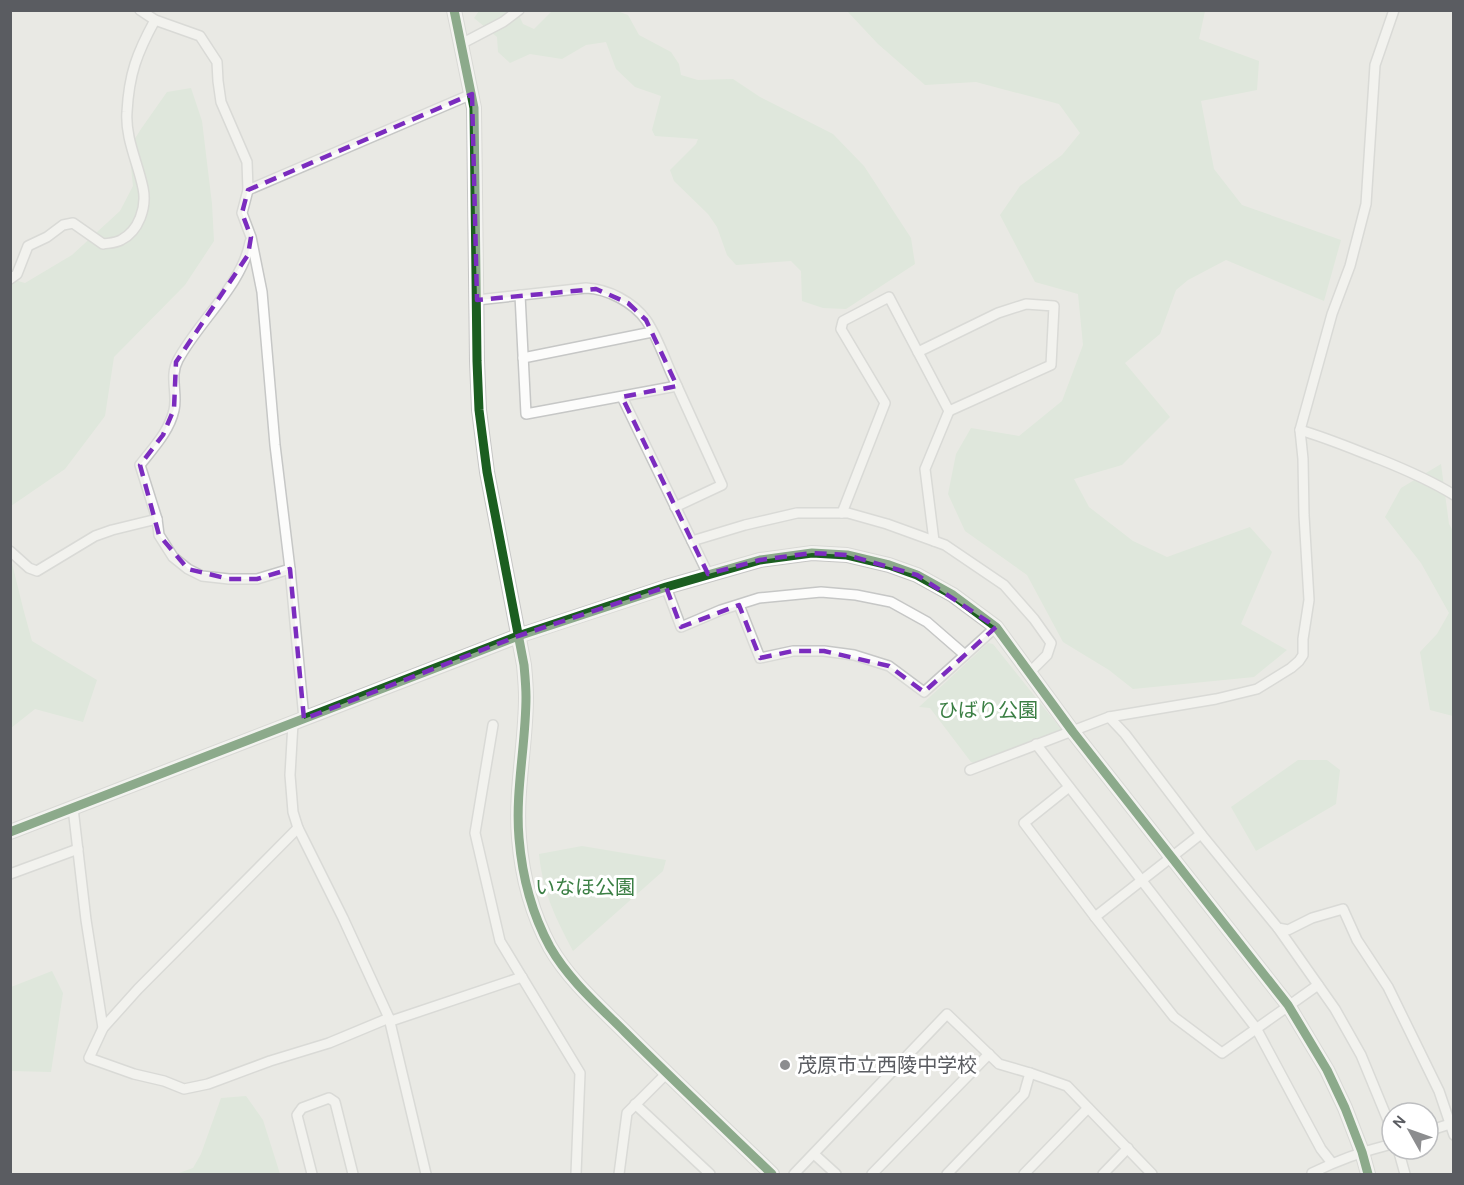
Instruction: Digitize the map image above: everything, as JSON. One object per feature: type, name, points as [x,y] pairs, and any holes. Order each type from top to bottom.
[{"type":"street","points":[[140,10],[154,20],[200,36],[217,62],[221,102],[247,162],[248,190],[242,213],[251,237],[262,292],[275,445],[290,569],[298,721],[290,775],[293,812],[298,828],[390,1019],[426,1174]]},
{"type":"street","points":[[454,10],[474,108],[479,410],[487,472],[524,665],[526,696],[518,811],[519,839],[531,901],[540,927],[551,948],[574,980],[667,1074],[772,1174]]},
{"type":"street","points":[[461,44],[503,22],[519,10]]},
{"type":"street","points":[[970,770],[1109,717],[1216,699],[1257,689],[1291,668],[1303,656],[1303,639],[1309,600],[1300,430],[1332,314],[1350,266],[1366,204],[1375,65],[1394,10]]},
{"type":"street","points":[[10,279],[17,274],[28,246],[47,237],[63,225],[73,223],[104,244],[120,242],[131,234],[138,223],[143,206],[144,190],[133,153],[127,114],[131,76],[140,48],[154,20]]},
{"type":"street","points":[[248,190],[472,94]]},
{"type":"street","points":[[251,237],[248,255],[243,266],[176,362],[174,409],[163,435],[140,465],[157,519],[159,536],[173,557],[188,569],[202,576],[229,579],[257,579],[290,569]]},
{"type":"street","points":[[477,300],[586,288],[611,293],[635,308],[646,320],[652,332],[722,485],[675,507]]},
{"type":"street","points":[[520,295],[526,414],[677,386]]},
{"type":"street","points":[[842,513],[885,403],[841,329],[843,321],[889,297],[949,411]]},
{"type":"street","points":[[918,352],[998,313],[1026,304],[1054,306],[1051,365],[949,411],[925,468],[934,541]]},
{"type":"street","points":[[523,358],[652,332]]},
{"type":"street","points":[[622,397],[708,574]]},
{"type":"street","points":[[1300,430],[1327,438],[1398,467],[1437,484],[1454,495]]},
{"type":"street","points":[[692,541],[745,525],[797,513],[848,513],[945,545],[1004,585],[1052,643],[1047,655],[1030,672]]},
{"type":"street","points":[[10,551],[37,571],[95,536],[157,519]]},
{"type":"street","points":[[10,832],[518,636],[666,587],[760,560],[812,553],[847,555],[917,575],[953,595],[996,627],[1073,732],[1288,1005],[1327,1070],[1345,1107],[1368,1174]]},
{"type":"street","points":[[666,587],[681,627],[721,610],[759,598],[821,592],[856,595],[891,602],[927,622],[965,655]]},
{"type":"street","points":[[739,605],[760,658],[793,651],[824,651],[854,655],[889,666],[924,692],[996,627]]},
{"type":"street","points":[[1109,717],[1125,734],[1201,834],[1278,928],[1335,1008],[1361,1055],[1380,1101]]},
{"type":"street","points":[[493,724],[475,833],[500,941],[580,1073],[576,1174]]},
{"type":"street","points":[[1035,744],[1256,1029],[1321,1149],[1332,1163]]},
{"type":"street","points":[[1069,787],[1024,823],[1174,1017],[1222,1053],[1318,985]]},
{"type":"street","points":[[73,808],[86,920],[103,1028]]},
{"type":"street","points":[[298,828],[138,989],[103,1028],[89,1058],[184,1089],[208,1084],[270,1061],[329,1043],[390,1019],[522,976]]},
{"type":"street","points":[[1095,917],[1201,834]]},
{"type":"street","points":[[10,874],[78,849]]},
{"type":"street","points":[[1278,928],[1288,930],[1312,918],[1343,909],[1357,940],[1388,987],[1438,1091],[1454,1135]]},
{"type":"street","points":[[794,1174],[947,1014],[999,1064],[1030,1072],[1067,1086],[1152,1174]]},
{"type":"street","points":[[872,1174],[989,1054]]},
{"type":"street","points":[[947,1174],[1024,1094],[1030,1072]]},
{"type":"street","points":[[619,1174],[627,1113],[667,1074]]},
{"type":"street","points":[[312,1174],[297,1115],[302,1108],[329,1098],[335,1102],[353,1174]]},
{"type":"street","points":[[635,1104],[710,1174]]},
{"type":"street","points":[[1024,1174],[1088,1108]]},
{"type":"street","points":[[1440,1127],[1450,1124]]},
{"type":"street","points":[[1313,1174],[1332,1163],[1380,1147]]},
{"type":"street","points":[[1103,1174],[1128,1148]]},
{"type":"street","points":[[814,1154],[836,1174]]},
{"type":"highlighted area","points":[[472,94],[477,300],[596,289],[628,303],[646,320],[677,386],[622,397],[708,574],[760,560],[812,553],[847,555],[917,575],[996,627],[924,692],[889,666],[824,651],[793,651],[760,658],[739,605],[681,627],[666,587],[518,636],[304,719],[290,569],[257,579],[229,579],[188,569],[159,535],[140,465],[163,435],[174,409],[176,362],[248,255],[251,237],[242,213],[248,190]]},
{"type":"green space","points":[[479,11],[517,11],[523,24],[534,29],[552,11],[617,11],[628,15],[639,35],[671,52],[679,64],[681,75],[698,80],[733,79],[760,97],[833,134],[864,166],[911,238],[915,264],[846,309],[823,308],[802,301],[801,271],[791,261],[736,265],[727,255],[717,227],[708,214],[674,181],[670,170],[696,144],[698,139],[655,136],[652,130],[661,96],[635,87],[616,69],[606,42],[586,45],[562,59],[530,54],[510,63],[498,52],[497,37],[474,18]]},
{"type":"green space","points":[[847,11],[1205,11],[1199,39],[1259,61],[1257,90],[1201,101],[1214,169],[1242,205],[1341,240],[1324,301],[1226,260],[1188,280],[1176,290],[1160,334],[1125,363],[1170,417],[1122,465],[1074,479],[1089,507],[1133,541],[1167,557],[1250,527],[1272,552],[1241,624],[1287,650],[1254,677],[1133,689],[1109,670],[1063,642],[1027,575],[965,531],[948,494],[956,454],[971,428],[1019,436],[1062,401],[1083,345],[1078,294],[1035,282],[1000,215],[1020,186],[1062,155],[1080,133],[1059,104],[976,82],[925,85],[878,44]]},
{"type":"green space","points":[[191,88],[202,121],[214,241],[185,285],[114,357],[105,416],[65,469],[11,506],[11,279],[25,283],[72,255],[120,211],[133,186],[129,148],[167,92]]},
{"type":"green space","points":[[1441,464],[1449,524],[1453,531],[1453,716],[1430,710],[1420,652],[1437,634],[1449,613],[1421,563],[1385,517],[1401,488]]},
{"type":"green space","points":[[10,555],[32,641],[97,680],[83,722],[35,709],[11,728]]},
{"type":"green space","name":"ひばり公園","points":[[988,643],[993,644],[1061,729],[1059,733],[974,763],[930,708],[919,707]]},
{"type":"green space","points":[[1298,760],[1327,760],[1340,770],[1336,804],[1256,851],[1231,807]]},
{"type":"green space","name":"いなほ公園","points":[[582,846],[666,860],[663,871],[573,951],[551,904],[543,881],[539,854]]},
{"type":"green space","points":[[52,971],[63,993],[51,1072],[11,1071],[11,987]]},
{"type":"green space","points":[[246,1096],[263,1120],[280,1174],[176,1174],[193,1168],[201,1154],[221,1098]]},
{"type":"cycle path","points":[[454,10],[474,108],[479,410],[487,472],[525,677],[526,715],[518,820],[525,880],[538,921],[550,947],[575,981],[661,1068],[772,1174]]},
{"type":"cycle path","points":[[10,832],[518,636],[666,587],[760,560],[812,553],[847,555],[889,565],[917,575],[953,595],[996,627],[1073,732],[1288,1005],[1327,1070],[1345,1108],[1368,1174]]},
{"type":"place","name":"茂原市立西陵中学校","points":[[785,1065]]}]
